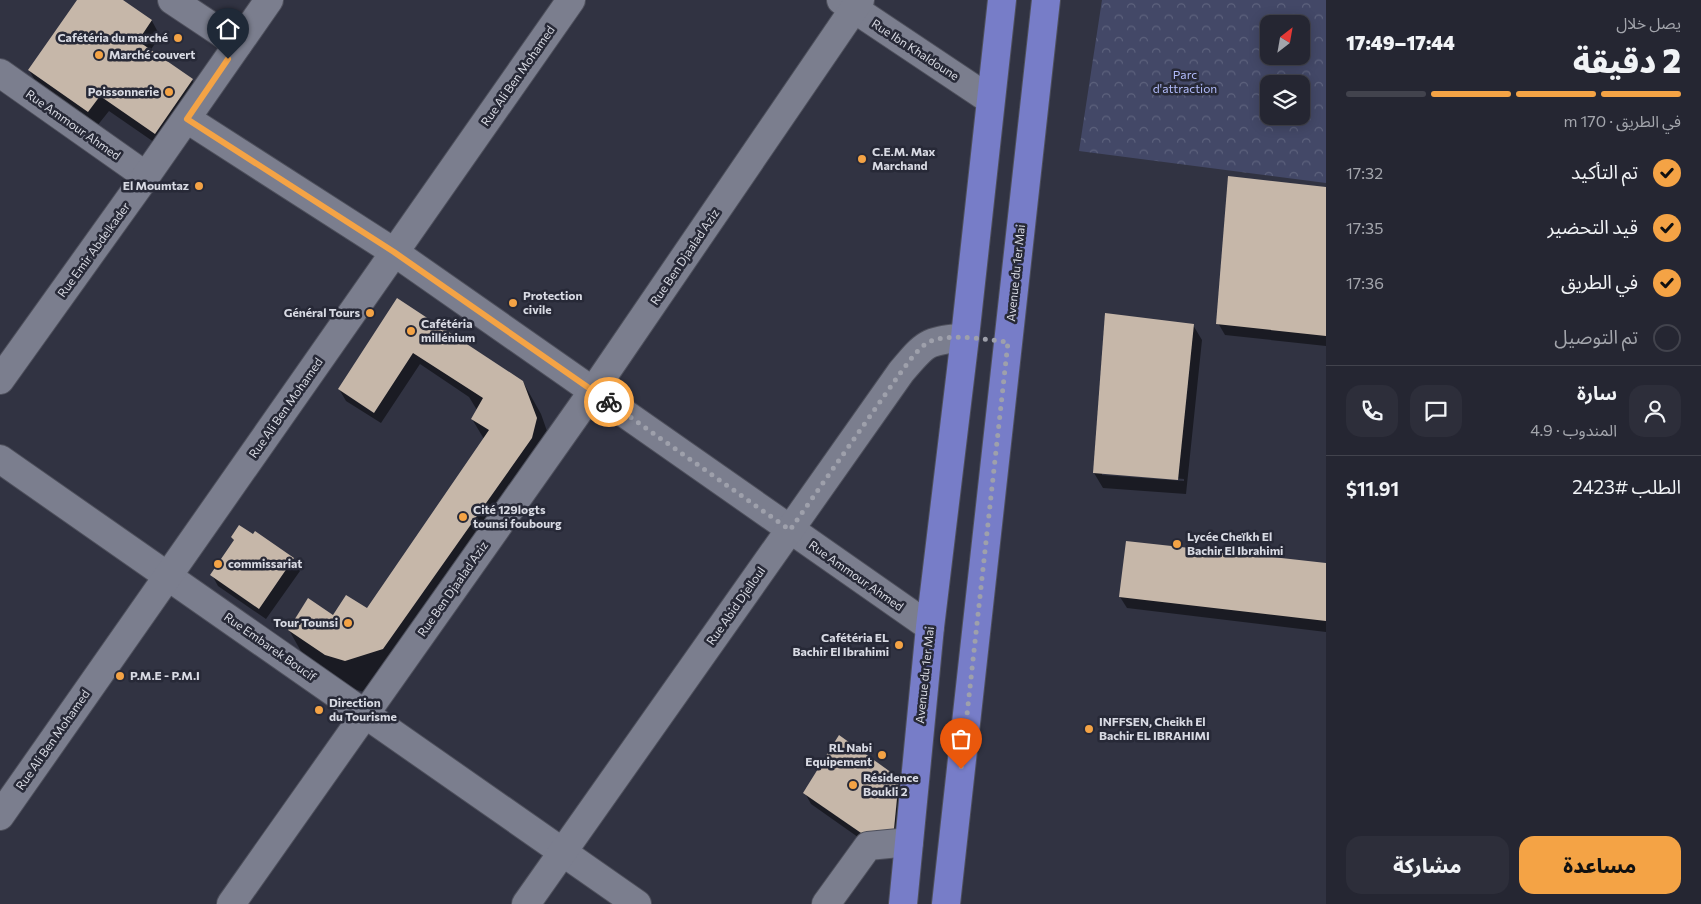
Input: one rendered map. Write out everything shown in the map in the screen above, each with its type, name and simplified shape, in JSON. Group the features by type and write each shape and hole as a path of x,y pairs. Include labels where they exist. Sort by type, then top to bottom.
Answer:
{"main road":[{"name":"Avenue du 1er Mai","path":"903,904 930,627 965,337 1002,0"},
{"name":"Avenue du 1er Mai","path":"946,904 1046,0"},
{"path":"965,337 1008,342"},
{"path":"910,842 953,847"}],"street":[{"path":"172,0 238,44"},
{"name":"Rue Emir Abdelkader","path":"0,380 187,119 269,0"},
{"name":"Rue Ali Ben Mohamed","path":"0,816 571,0"},
{"name":"Rue Ibn Khaldoune","path":"852,3 990,99"},
{"name":"Rue Ben Djaalad Aziz","path":"231,904 593,391 852,3"},
{"name":"Rue Ammour Ahmed","path":"0,73 146,176"},
{"name":"Rue Ammour Ahmed","path":"187,119 394,252 930,627"},
{"name":"Rue Abid Djelloul","path":"526,904 901,372 919,351 931,341 965,337"},
{"name":"Rue Embarek Boucif","path":"0,460 637,904"},
{"path":"826,904 868,846 910,842"}],"green space":[{"name":"Parc d'attraction","path":"1102,0 1326,0 1326,183 1079,151"}],"building":[{"name":"Marché couvert","path":"77,0 123,0 152,20 138,41 193,79 155,134 100,96 88,112 28,70"},
{"path":"1228,176 1326,187 1326,336 1216,324"},
{"path":"397,298 523,381 537,418 532,438 383,649 345,661 325,655 288,630 308,598 333,615 346,595 367,608 489,430 471,419 483,398 413,353 374,413 338,389"},
{"path":"1105,313 1194,324 1178,480 1093,473"},
{"path":"239,525 253,534 255,531 294,558 259,609 210,575 234,540 231,537"},
{"path":"1126,541 1326,563 1326,621 1119,597"},
{"name":"Résidence Boukli 2","path":"839,735 899,778 894,829 884,836 864,835 803,793"}],"way so far":[{"path":"609,402 790,530 901,372 919,351 931,341 965,337 1008,342 961,769"}],"place":[{"name":"Cafétéria du marché","path":"178,38"},
{"name":"Marché couvert","path":"99,55"},
{"name":"Poissonnerie","path":"169,92"},
{"name":"C.E.M. Max Marchand","path":"862,159"},
{"name":"El Moumtaz","path":"199,186"},
{"name":"Protection civile","path":"513,303"},
{"name":"Général Tours","path":"370,313"},
{"name":"Cafétéria millénium","path":"411,331"},
{"name":"Cité 129logts tounsi foubourg","path":"463,517"},
{"name":"Lycée Cheïkh El Bachir El Ibrahimi","path":"1177,544"},
{"name":"commissariat","path":"218,564"},
{"name":"Tour Tounsi","path":"348,623"},
{"name":"Cafétéria EL Bachir El Ibrahimi","path":"899,645"},
{"name":"P.M.E - P.M.I","path":"120,676"},
{"name":"Direction du Tourisme","path":"319,710"},
{"name":"INFFSEN, Cheikh El Bachir EL IBRAHIMI","path":"1089,729"},
{"name":"RL Nabi Equipement","path":"882,755"},
{"name":"Résidence Boukli 2","path":"853,785"}],"route":[{"path":"228,59 187,119 394,252 609,402"}]}
